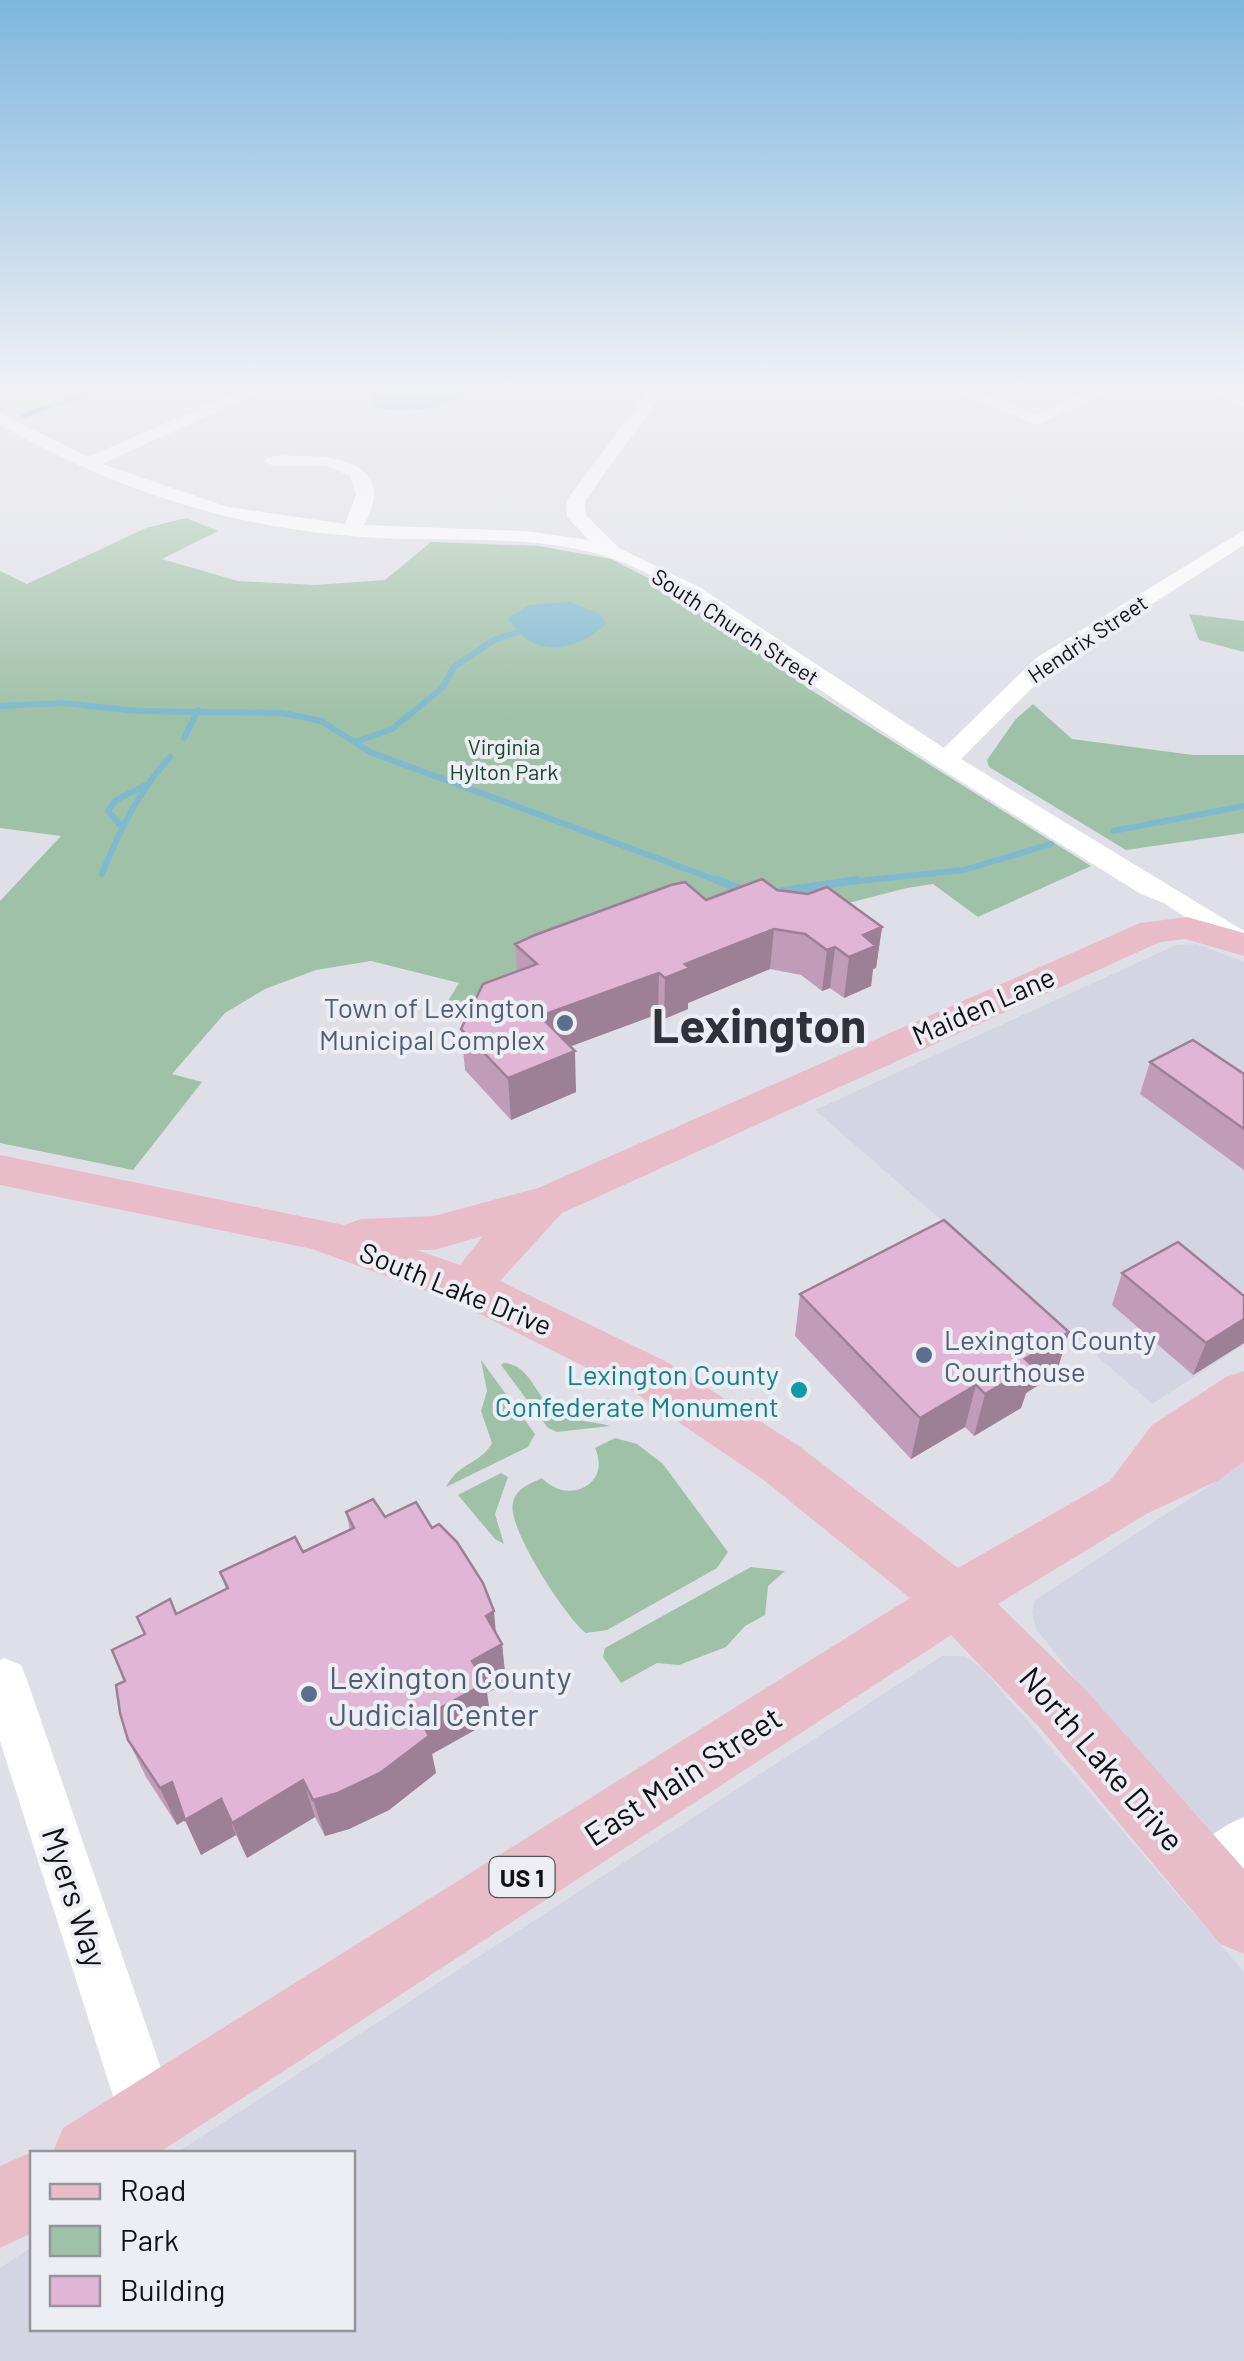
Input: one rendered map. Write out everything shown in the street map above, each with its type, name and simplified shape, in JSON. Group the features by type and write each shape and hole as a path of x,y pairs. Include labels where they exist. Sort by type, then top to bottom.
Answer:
{"main road":[{"path":"1153,931 1187,928 1244,945"},
{"name":"Maiden Lane","path":"320,1234 420,1235 552,1200 1153,931"},
{"name":"South Lake Drive","path":"0,1170 320,1234 472,1288 596,1348 698,1408 780,1462 956,1601"},
{"name":"Maiden Lane","path":"472,1288 483,1267 507,1238 552,1200"},
{"name":"East Main Street","path":"1126,1498 1171,1440 1244,1391"},
{"name":"East Main Street","path":"94,2151 956,1601 1126,1498 1200,1464 1244,1434"},
{"name":"North Lake Drive","path":"956,1601 1231,1879"},
{"path":"0,2210 30,2191"}],"street":[{"name":"South Church Street","path":"166,497 200,508 284,524 549,540 612,552 685,590 946,760 1151,888 1186,904 1244,945"},
{"path":"351,530 362,513 365,497"},
{"path":"578,497 577,517 612,552"},
{"name":"Hendrix Street","path":"946,760 1044,663 1244,536"},
{"path":"1151,888 1162,910 1153,931"},
{"name":"Myers Way","path":"4,1680 148,2115"}],"shaded area":[{"path":"1197,944 1244,962 1244,1345 1152,1404 815,1110 1176,945"},
{"path":"1244,1463 1244,1892 1036,1629 1032,1613 1035,1600"},
{"path":"942,1656 963,1656 981,1667 1244,1972 1244,2361 0,2361 0,2268 30,2248 30,2331 355,2331 355,2151 179,2151"}],"green space":[{"name":"Virginia Hylton Park","path":"186,518 218,531 162,559 238,581 315,585 385,580 431,542 539,546 611,559 658,583 814,692 1091,866 978,917 933,884 907,888 519,987 465,1009 448,1001 459,983 371,961 316,970 265,989 225,1013 172,1074 202,1082 133,1170 0,1143 0,901 61,836 0,828 0,571 27,584 146,528"},
{"path":"1189,614 1244,621 1244,652 1199,640"},
{"path":"1033,704 1072,739 1193,755 1244,755 1244,833 1126,850 989,767 987,760 1015,720"},
{"path":"481,1360 535,1434 528,1447 446,1487 492,1443 481,1411 487,1391"},
{"path":"501,1365 521,1369 555,1411 610,1426 557,1432 548,1428"},
{"path":"615,1438 637,1444 663,1464 728,1552 717,1568 607,1630 586,1633 539,1571 519,1531 513,1503 520,1490 542,1478 563,1490 584,1487 597,1473 595,1448"},
{"path":"501,1473 508,1477 495,1514 504,1544 495,1539 458,1495"},
{"path":"751,1567 785,1571 768,1586 765,1615 745,1626 726,1647 679,1665 657,1663 621,1683 603,1657 605,1648"}],"water":[{"path":"570,602 600,614 606,624 581,641 554,647 529,640 508,618 528,605"}],"building":[{"path":"762,879 777,890 808,894 827,887 882,927 863,935 876,946 849,957 835,947 827,950 805,934 774,929 685,964 690,968 665,978 659,973 540,1016 575,1051 508,1078 461,1029 483,984 537,964 515,944 671,885 685,882 706,900"},
{"path":"1193,1040 1244,1074 1244,1129 1150,1062"},
{"name":"Lexington County Courthouse","path":"944,1220 1069,1332 1025,1359 1033,1366 985,1394 976,1385 920,1418 800,1294"},
{"path":"1178,1242 1244,1296 1244,1319 1206,1343 1122,1273"},
{"name":"Lexington County Judicial Center","path":"373,1499 385,1517 416,1502 432,1528 439,1524 457,1542 483,1583 494,1611 486,1616 502,1644 472,1661 486,1683 420,1719 429,1736 380,1773 338,1793 313,1800 303,1780 232,1823 221,1799 185,1820 172,1782 160,1788 128,1740 116,1685 125,1681 112,1650 145,1634 137,1617 170,1599 176,1614 228,1588 220,1572 295,1537 303,1552 354,1528 346,1512"}],"waterway":[{"path":"355,742 392,729 442,688 454,667 494,640 518,632"},
{"path":"0,706 62,703 137,711 197,712"},
{"path":"184,738 197,712"},
{"path":"197,712 283,713 321,721 370,752 724,883"},
{"path":"102,874 131,812 170,757"},
{"path":"122,827 108,811 116,800 144,786"},
{"path":"1113,831 1244,806"},
{"path":"840,883 964,870 1051,844"},
{"path":"717,880 746,891"},
{"path":"771,893 856,880"}],"place":[{"name":"Town of Lexington Municipal Complex","path":"565,1023"},
{"name":"Lexington County Courthouse","path":"924,1355"},
{"name":"Lexington County Confederate Monument","path":"799,1390"},
{"name":"Lexington County Judicial Center","path":"309,1694"}],"district":[{"name":"Lexington","path":"759,1024"}]}
